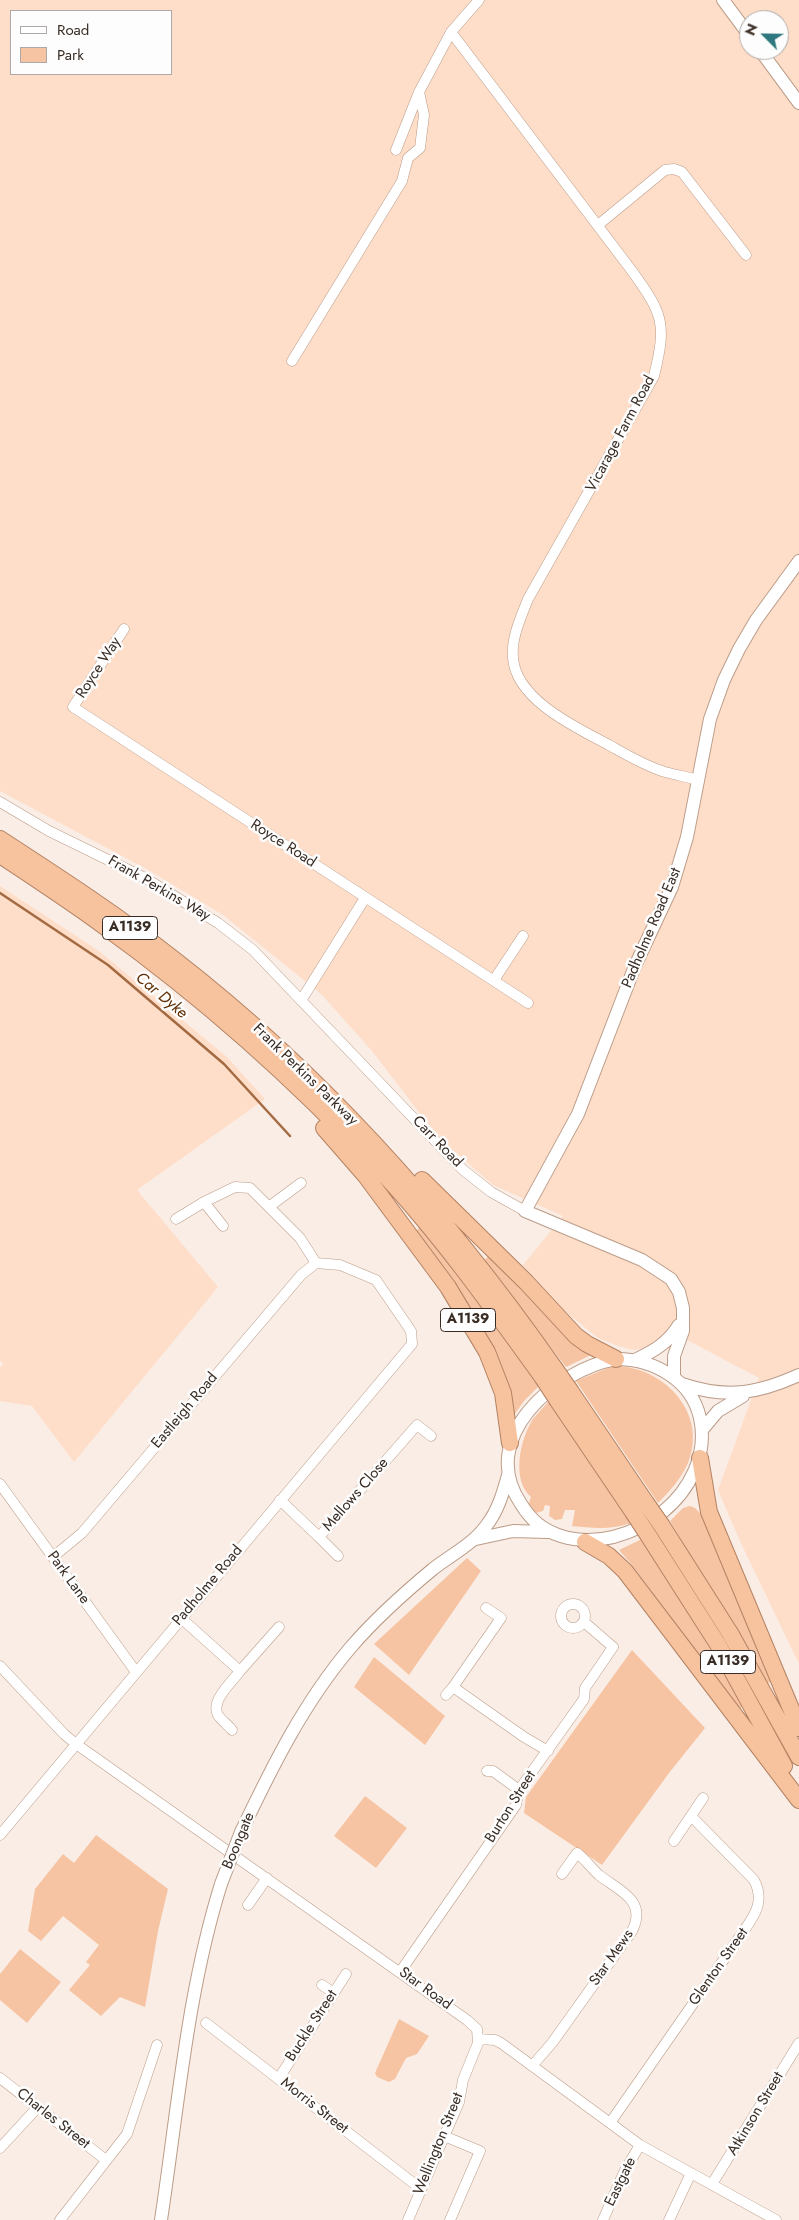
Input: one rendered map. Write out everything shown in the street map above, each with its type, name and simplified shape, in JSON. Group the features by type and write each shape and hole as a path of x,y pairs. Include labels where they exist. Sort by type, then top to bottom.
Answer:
{"highway":[{"name":"Frank Perkins Parkway","path":"0,839 71,885 176,960 253,1025 320,1087 372,1140 404,1162 421,1197"},
{"name":"Frank Perkins Parkway","path":"0,855 104,926 190,992 269,1060 381,1171 421,1197 434,1211 494,1310 549,1374 655,1530"},
{"name":"A1139","path":"190,992 219,1026 320,1123 365,1175 448,1287 487,1352 503,1393 510,1443"},
{"name":"A1139","path":"421,1197 434,1211 526,1282 576,1336 616,1359"},
{"name":"A1139","path":"700,1458 709,1512 799,1728"},
{"name":"A1139","path":"655,1530 730,1633 799,1757"},
{"name":"A1139","path":"655,1530 799,1795"},
{"name":"A1139","path":"584,1542 609,1556 625,1571 799,1800"}],"street":[{"path":"396,150 419,92 450,32 478,0"},
{"path":"723,0 739,22"},
{"name":"Vicarage Farm Road","path":"450,32 598,225 649,295 661,320 660,349 654,376 649,388 528,599 518,627 513,659 519,677 531,693 547,708 569,723 641,762 664,772 698,780"},
{"path":"767,60 799,103"},
{"path":"292,361 402,180 408,158 420,148 424,115 419,92"},
{"path":"598,225 665,170 674,170 682,172 746,255"},
{"name":"Padholme Road East","path":"525,1211 578,1114 635,966 672,887 687,837 710,719 724,680 738,649 756,620 799,561"},
{"name":"Royce Way","path":"73,707 124,629"},
{"name":"Royce Road","path":"73,707 528,1003"},
{"name":"Frank Perkins Way","path":"0,802 49,831 145,878 218,923 253,950 302,998"},
{"path":"302,998 365,898"},
{"path":"494,980 523,936"},
{"name":"Carr Road","path":"302,998 462,1169 491,1192 525,1211 634,1256 671,1279 679,1292 683,1308 682,1331 674,1356 678,1381"},
{"path":"270,1206 301,1183"},
{"path":"176,1220 204,1202 235,1187 250,1188 300,1238 316,1263"},
{"path":"204,1202 223,1226"},
{"name":"Padholme Road","path":"0,1835 280,1500 408,1351 413,1337 411,1331 376,1280 340,1265 316,1263"},
{"name":"Eastleigh Road","path":"53,1557 82,1533 301,1275 316,1263"},
{"path":"635,1360 660,1347 672,1337 682,1318"},
{"path":"678,1381 694,1401 699,1414 702,1430 700,1458 684,1489 664,1510 648,1522 619,1536 584,1542 548,1532 536,1524 517,1498 508,1475 507,1458 510,1443 522,1418 554,1387 589,1368 616,1359 635,1360 658,1368 678,1381 720,1394 752,1391"},
{"path":"702,1430 718,1411 731,1402 752,1391 799,1375"},
{"name":"Mellows Close","path":"280,1500 320,1537 417,1425 431,1436"},
{"name":"Boongate","path":"161,2220 197,1978 211,1916 241,1832 291,1734 336,1665 385,1610 450,1556 474,1540 495,1514 508,1475"},
{"name":"Park Lane","path":"0,1484 136,1672"},
{"name":"Boongate","path":"474,1540 513,1531 548,1532"},
{"path":"320,1537 338,1556"},
{"path":"486,1608 501,1618 449,1691 548,1751"},
{"path":"181,1618 240,1671"},
{"name":"Burton Street","path":"400,1972 516,1805 519,1790 584,1699 585,1688 613,1647 584,1622"},
{"path":"232,1730 218,1715 216,1706 218,1699 279,1627"},
{"name":"Star Road","path":"0,1666 64,1734 76,1744 473,2024 477,2029 478,2039"},
{"path":"487,1771 493,1771 519,1790"},
{"path":"674,1841 703,1798"},
{"name":"Glenton Street","path":"610,2123 743,1932 760,1903 758,1889 754,1880 691,1816"},
{"name":"Star Mews","path":"532,2066 552,2043 636,1924 637,1916 628,1895 610,1883 576,1853 562,1874"},
{"path":"248,1904 267,1878"},
{"path":"604,1892 610,1883"},
{"name":"Buckle Street","path":"279,2078 346,1974"},
{"path":"322,1985 334,1993"},
{"name":"Morris Street","path":"206,2023 421,2189"},
{"path":"478,2039 495,2040 501,2043 640,2145 776,2220"},
{"name":"Wellington Street","path":"408,2220 459,2102 463,2080 478,2039"},
{"name":"Atkinson Street","path":"712,2184 799,2043"},
{"path":"60,2220 127,2134 157,2045"},
{"name":"Charles Street","path":"0,2078 106,2160"},
{"path":"0,2148 37,2108"},
{"path":"444,2136 480,2151 450,2220"},
{"name":"Eastgate","path":"604,2220 625,2170 640,2145"},
{"path":"669,2220 691,2172"}],"shaded area":[{"path":"0,0 799,0 799,1664 739,1539 718,1490 759,1378 670,1331 657,1346 634,1350 598,1338 566,1312 523,1265 563,1216 493,1185 438,1137 372,1051 321,994 223,915 150,871 0,791"},
{"path":"0,886 99,951 227,1057 265,1099 137,1190 218,1287 74,1462 32,1406 0,1401 0,1367 3,1364 0,1360"}],"green space":[{"path":"420,1227 489,1314 539,1386 524,1401 514,1415 506,1378 492,1348 416,1231"},
{"path":"489,1256 571,1340 591,1355 566,1367 483,1261"},
{"path":"618,1366 636,1369 667,1385 678,1397 687,1412 692,1428 693,1445 688,1463 675,1484 658,1503 576,1381"},
{"path":"549,1401 631,1523 609,1528 572,1526 575,1510 565,1510 562,1519 555,1520 549,1516 550,1506 545,1505 543,1511 536,1513 528,1506 531,1497 525,1490 519,1470 521,1448 528,1427"},
{"path":"690,1506 701,1514 772,1681 766,1684 670,1521 683,1508"},
{"path":"642,1539 745,1705 739,1709 619,1550"},
{"path":"467,1558 481,1571 409,1675 374,1644"},
{"path":"632,1650 705,1728 669,1773 602,1865 524,1813 526,1797"},
{"path":"374,1657 445,1716 425,1745 354,1687"},
{"path":"365,1796 407,1828 376,1868 334,1836"},
{"path":"96,1835 168,1889 158,1931 145,2007 120,1997 101,2016 69,1990 90,1965 86,1962 99,1945 63,1916 41,1941 28,1931 35,1889 63,1854 74,1863"},
{"path":"20,1949 61,1982 27,2023 0,2000 0,1974"},
{"path":"399,2019 429,2036 417,2054 406,2058 395,2079 389,2082 377,2077 375,2073"}],"waterway":[{"name":"Car Dyke","path":"0,893 108,965 224,1064 290,1136"}]}
